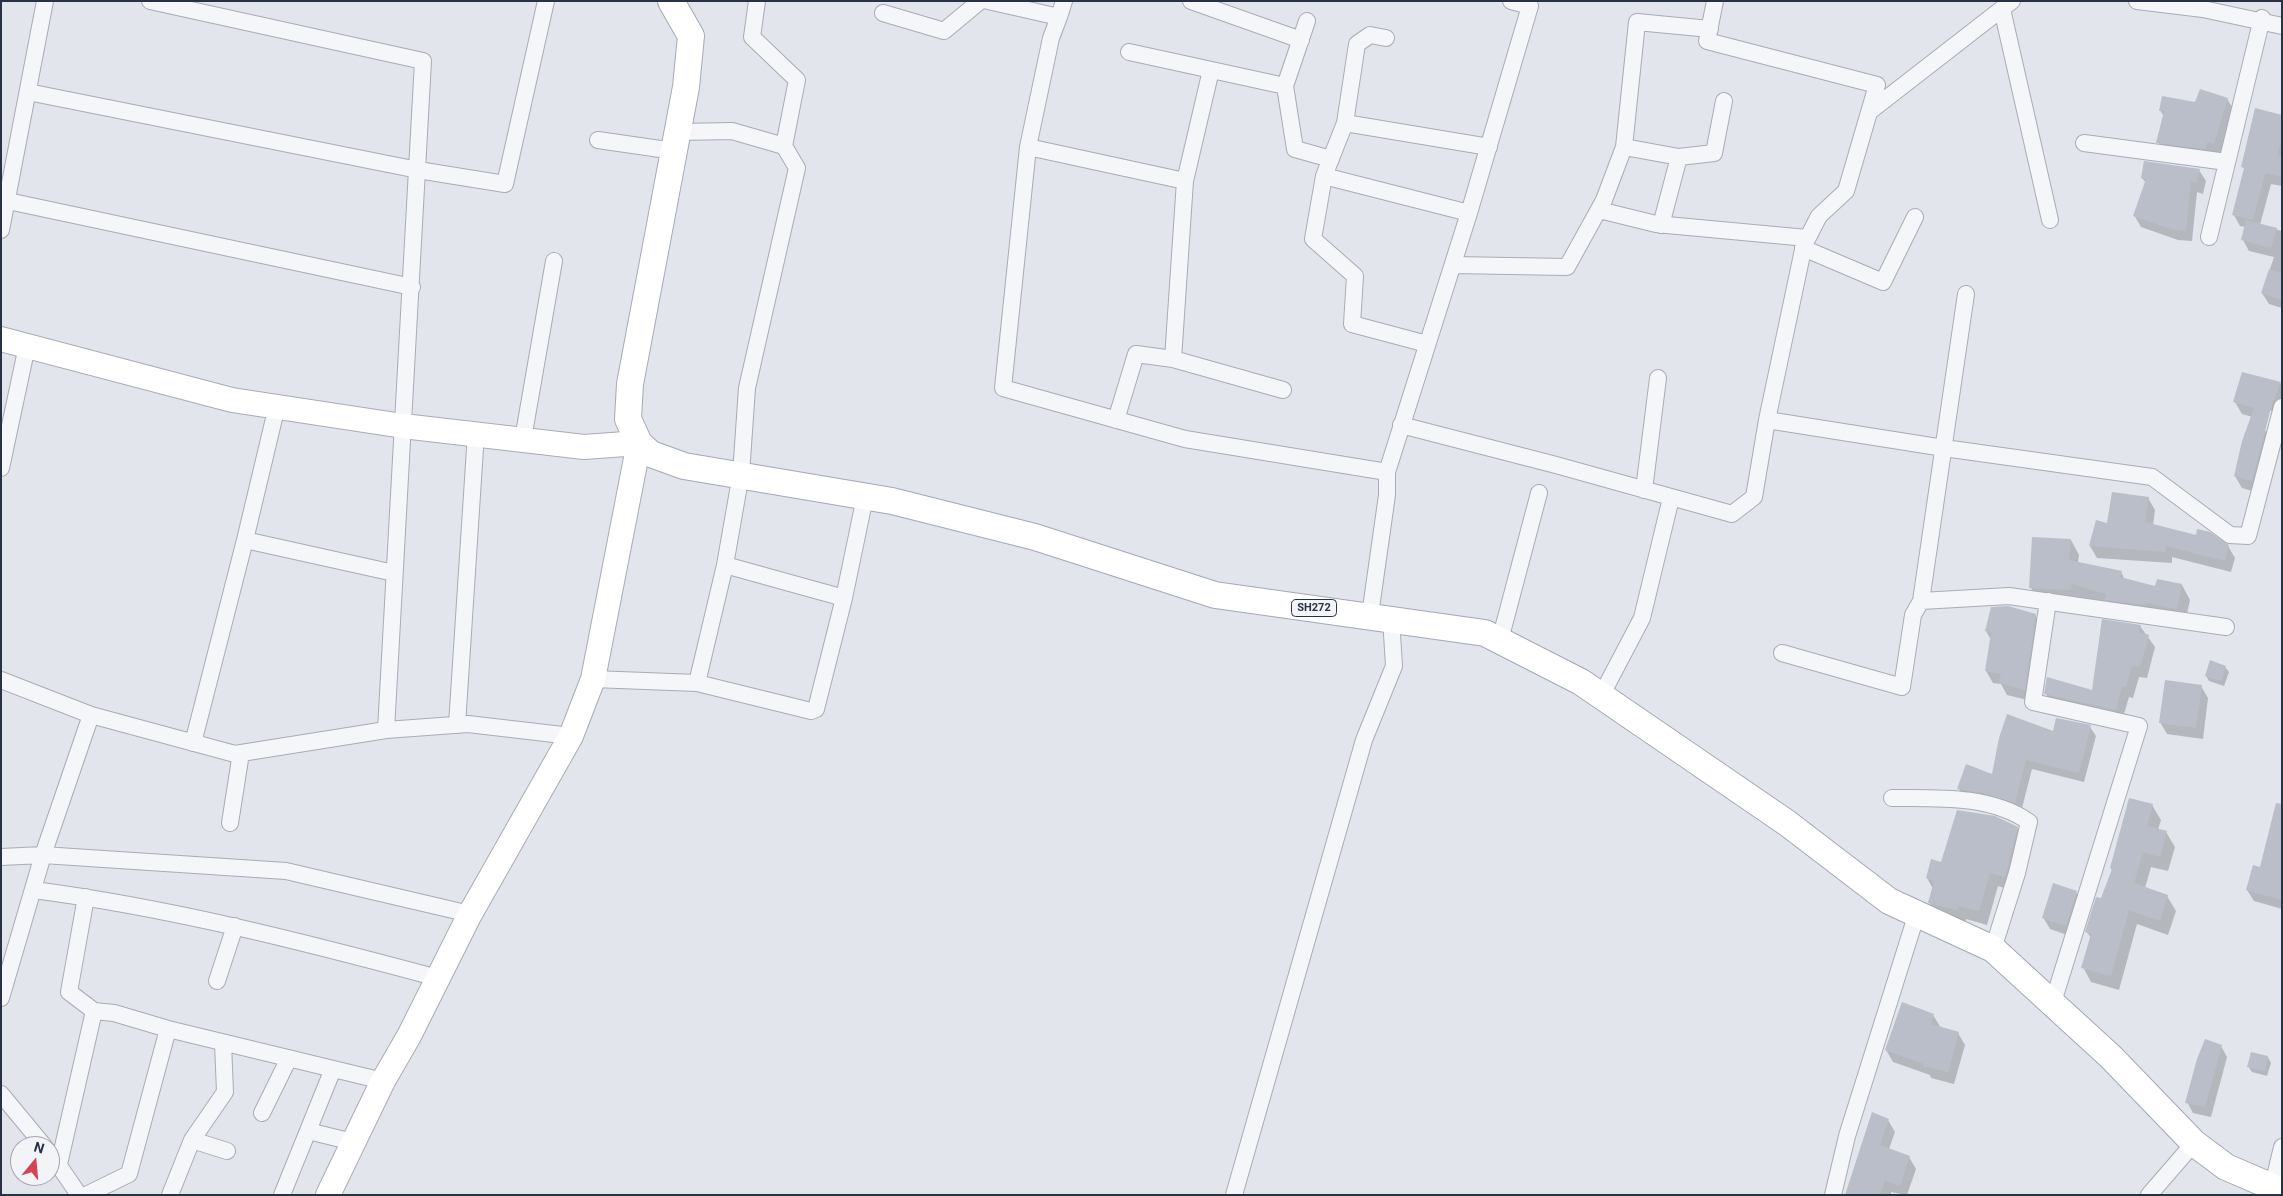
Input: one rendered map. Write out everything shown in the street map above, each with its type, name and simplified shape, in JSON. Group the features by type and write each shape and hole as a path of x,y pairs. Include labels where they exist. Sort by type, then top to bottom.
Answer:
{"main road":[{"name":"SH272","path":"671,1 692,36 676,142 649,272 630,384 628,419 639,443 650,454 684,466 741,474 892,501 1035,537 1215,595 1485,632 1581,682 1787,822 1889,901 1993,949 2111,1056 2194,1143 2226,1167 2277,1190"}],"street":[{"path":"1,230 45,1"},
{"path":"150,1 423,61 386,730"},
{"path":"28,92 418,170 505,184 546,1"},
{"path":"697,683 726,565 741,474 747,388 797,168 784,146 797,80 752,37 757,1"},
{"path":"883,13 944,31 980,1"},
{"path":"988,1 1059,17"},
{"path":"1064,1 1051,38 1028,147 1003,388 1185,439 1387,472"},
{"path":"1191,1 1301,40"},
{"path":"1234,1195 1364,740 1394,666 1380,617 1387,472 1470,213 1531,3 1511,1"},
{"path":"1401,425 1556,465 1732,514 1754,497 1767,420 1805,243 1819,216 1846,191 1877,85 1707,41 1715,1"},
{"path":"2137,1 2204,5 2282,26"},
{"path":"1870,112 2007,5 2050,220"},
{"path":"2208,236 2262,20"},
{"path":"1307,21 1285,86 1295,149 1331,159"},
{"path":"1453,264 1568,267 1599,210 1624,147 1637,22 1710,29"},
{"path":"1386,38 1370,35 1357,44 1345,123 1324,176 1313,239 1355,276 1352,324 1427,344"},
{"path":"1129,52 1285,86"},
{"path":"1173,360 1185,181 1211,70"},
{"path":"1624,147 1679,157 1714,153 1724,101"},
{"path":"1345,123 1489,147"},
{"path":"598,140 676,142 732,130 784,146"},
{"path":"2084,143 2227,162"},
{"path":"1028,147 1185,181"},
{"path":"1661,225 1679,157"},
{"path":"1324,176 1470,213"},
{"path":"8,201 412,287"},
{"path":"1599,210 1661,225 1805,243 1883,282 1915,217"},
{"path":"523,439 554,261"},
{"path":"1782,653 1902,687 1914,615 1922,601 1966,294"},
{"path":"1,339 232,400 402,426 476,433 584,447 639,443 593,679 571,736 470,914 409,1036 383,1081 328,1195"},
{"path":"1,468 27,346"},
{"path":"1116,420 1136,354 1173,360 1283,390"},
{"path":"1644,490 1658,378"},
{"path":"193,743 277,406"},
{"path":"1767,420 1944,448 2152,476 2230,535 2248,536 2282,407"},
{"path":"457,725 476,433"},
{"path":"1500,640 1539,493"},
{"path":"593,679 697,683 811,711 816,709 844,598 865,497"},
{"path":"1602,696 1642,618 1670,498"},
{"path":"245,540 394,573"},
{"path":"726,565 844,598"},
{"path":"1922,601 2009,596 2226,627"},
{"path":"2048,601 2033,702 2140,726 2053,1002"},
{"path":"1,680 91,715 235,754 386,730 457,725 571,736"},
{"path":"1,998 8,954 34,890 91,715"},
{"path":"230,823 241,753"},
{"path":"1892,798 1947,798 1990,806 2020,815 2029,822 2017,873 1993,949"},
{"path":"1,857 44,855 286,871 470,914"},
{"path":"34,890 86,896 282,936 438,978"},
{"path":"86,896 69,992 94,1011 114,1013 168,1030 383,1081"},
{"path":"1833,1195 1847,1136 1917,913"},
{"path":"217,981 235,926"},
{"path":"60,1137 94,1011"},
{"path":"86,1195 129,1174 168,1030"},
{"path":"170,1195 192,1140 225,1092 223,1043"},
{"path":"262,1113 289,1058"},
{"path":"282,1195 333,1069"},
{"path":"1,1094 36,1136"},
{"path":"308,1131 353,1142"},
{"path":"192,1140 227,1151"},
{"path":"2148,1195 2194,1143"},
{"path":"2277,1190 2282,1147"},
{"path":"60,1168 79,1195"}],"building":[{"path":"2200,89 2228,98 2214,144 2207,142 2205,149 2156,143 2164,111 2159,111 2162,96 2195,102"},
{"path":"2255,108 2282,115 2282,138 2277,155 2282,156 2282,177 2265,173 2253,220 2232,215 2244,168 2241,167"},
{"path":"2144,161 2200,169 2197,183 2191,181 2186,231 2171,229 2133,216 2146,179 2141,178"},
{"path":"2246,220 2277,228 2271,248 2241,240"},
{"path":"2269,269 2282,273 2282,300 2261,293"},
{"path":"2242,372 2281,382 2272,404 2252,481 2234,476 2242,441 2254,408 2233,402"},
{"path":"2112,492 2149,497 2145,522 2196,535 2197,529 2210,532 2229,545 2225,561 2166,546 2165,552 2089,546 2096,520 2107,523"},
{"path":"2032,537 2071,539 2069,560 2122,571 2120,577 2155,586 2157,579 2182,584 2177,609 2146,603 2146,605 2105,600 2106,594 2072,584 2071,590 2029,588"},
{"path":"2008,606 2036,614 2025,690 1999,683 2001,674 1985,671 1991,633 1985,631 1991,607"},
{"path":"2102,619 2141,625 2139,632 2149,635 2140,667 2132,666 2126,687 2122,686 2116,710 2044,694 2047,677 2092,690"},
{"path":"2210,660 2226,666 2221,681 2205,676"},
{"path":"2165,680 2202,685 2196,728 2159,723"},
{"path":"2007,714 2053,731 2056,718 2091,725 2079,773 2026,760 2015,803 1983,793 1957,789 1966,764 1992,774 1999,738"},
{"path":"2129,798 2153,804 2147,826 2167,831 2160,857 2143,852 2134,883 2168,895 2160,921 2129,910 2111,976 2081,968 2091,934 2085,932 2096,897 2101,898 2112,869 2110,868"},
{"path":"2276,803 2282,804 2282,900 2246,890 2253,865 2260,867"},
{"path":"1957,810 1995,816 2018,827 2005,877 1990,873 1979,911 1958,906 1957,910 1928,903 1934,881 1926,878 1931,859 1941,862"},
{"path":"2053,883 2077,891 2066,926 2042,918"},
{"path":"1902,1002 1934,1014 1931,1024 1959,1032 1948,1072 1923,1066 1924,1064 1885,1050"},
{"path":"2205,1039 2222,1045 2205,1107 2185,1103 2197,1059"},
{"path":"2251,1052 2268,1056 2265,1071 2247,1067"},
{"path":"1872,1112 1889,1119 1880,1145 1910,1156 1900,1186 1885,1180 1880,1195 1845,1195"}]}
